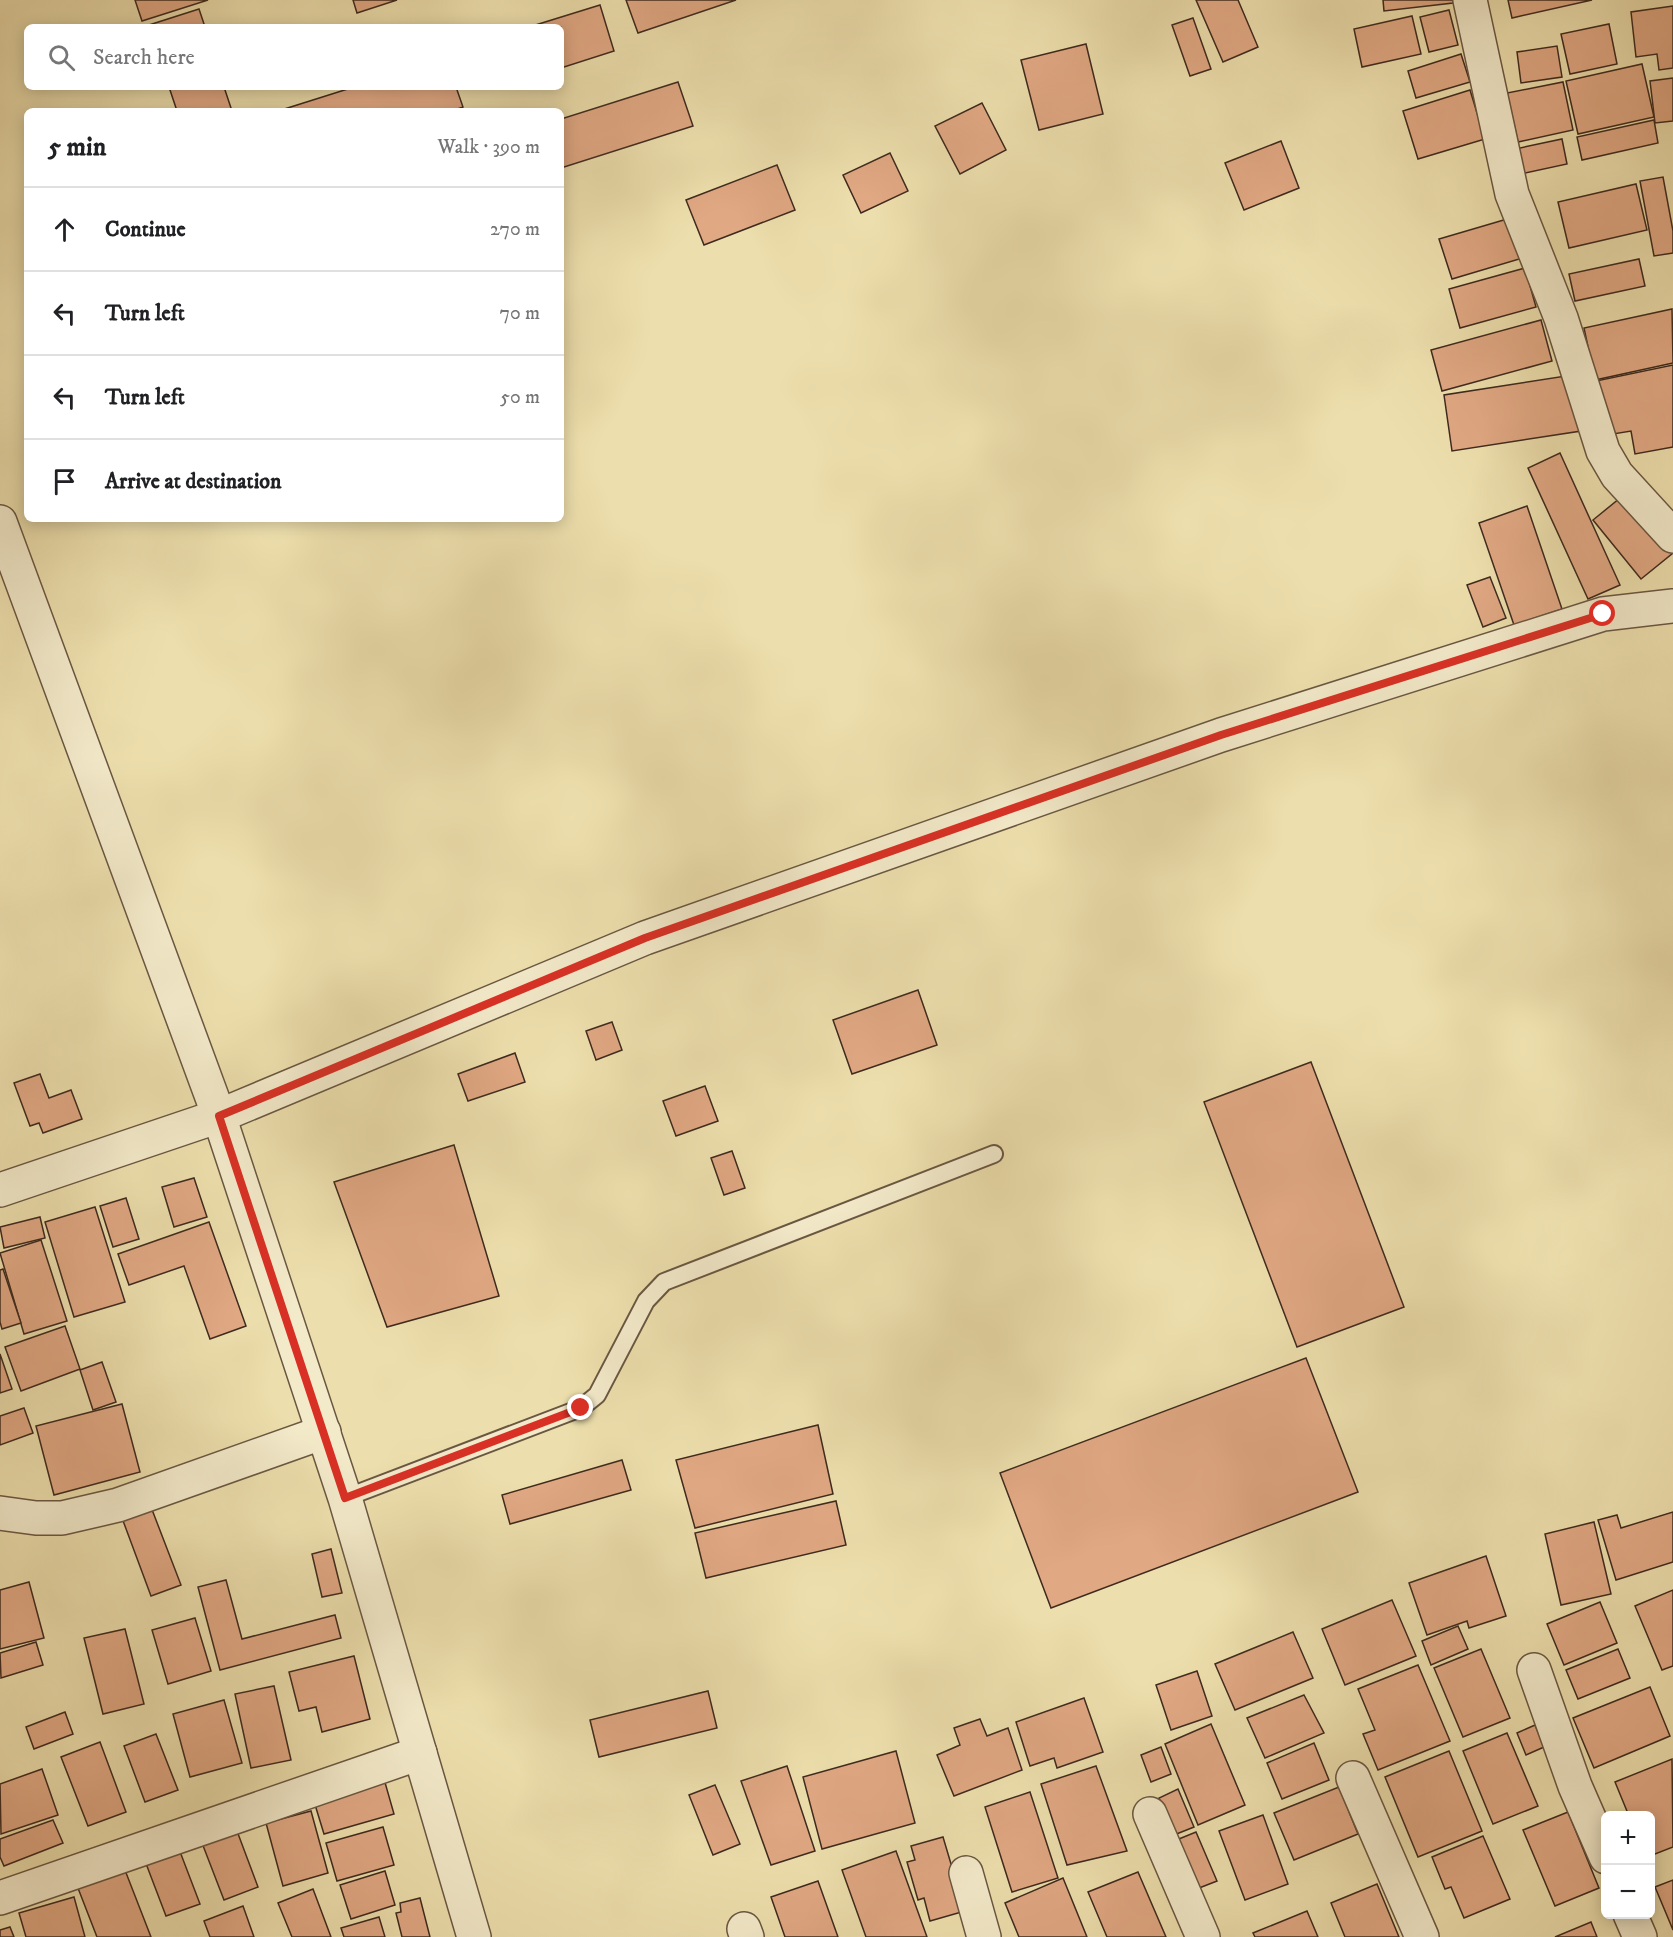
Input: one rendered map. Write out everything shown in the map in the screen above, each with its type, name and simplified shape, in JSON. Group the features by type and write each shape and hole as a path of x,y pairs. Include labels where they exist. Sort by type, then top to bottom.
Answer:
{"street":[{"path":"1470,0 1512,194 1561,318 1603,451 1617,475 1673,536"},
{"path":"0,522 8,572 219,1116 345,1498 474,1937"},
{"path":"0,1190 219,1116 645,938 1210,739 1603,614 1673,606"},
{"path":"0,1513 36,1518 62,1518 118,1505 324,1432"},
{"path":"1534,1670 1575,1786 1601,1848"},
{"path":"0,1898 420,1754"},
{"path":"1353,1778 1422,1937"},
{"path":"1150,1814 1203,1937"},
{"path":"966,1873 984,1937"},
{"path":"1632,1919 1640,1937"}],"lane":[{"path":"345,1498 581,1408 597,1395 646,1301 664,1282 994,1154"}],"building":[{"path":"135,0 208,0 142,21"},
{"path":"353,0 397,0 357,13"},
{"path":"626,0 736,0 638,33"},
{"path":"1196,0 1238,0 1258,47 1223,62"},
{"path":"1383,0 1453,0 1453,3 1384,11"},
{"path":"1508,0 1592,0 1512,18"},
{"path":"600,5 614,51 564,67 564,24 539,24"},
{"path":"1673,6 1673,68 1659,70 1657,54 1636,57 1631,12"},
{"path":"199,9 204,24 152,24"},
{"path":"1449,10 1458,45 1429,52 1420,17"},
{"path":"1412,16 1421,54 1362,67 1354,29"},
{"path":"1193,18 1211,69 1190,76 1172,25"},
{"path":"1609,24 1617,64 1570,74 1561,34"},
{"path":"1086,44 1103,114 1039,130 1021,60"},
{"path":"1557,46 1562,77 1521,83 1517,52"},
{"path":"1461,54 1470,82 1416,98 1408,71"},
{"path":"1642,64 1654,117 1578,134 1566,81"},
{"path":"1673,78 1673,121 1655,123 1650,81"},
{"path":"678,82 693,126 564,167 564,118"},
{"path":"1563,82 1573,130 1518,142 1507,93"},
{"path":"170,90 225,90 231,108 176,108"},
{"path":"344,90 457,90 463,107 460,108 288,108"},
{"path":"1470,90 1485,139 1418,159 1403,111"},
{"path":"982,103 1006,150 960,174 935,126"},
{"path":"1654,120 1658,143 1582,160 1577,137"},
{"path":"1562,139 1567,164 1520,174 1515,149"},
{"path":"1281,141 1299,188 1244,210 1225,163"},
{"path":"890,153 908,191 861,213 843,175"},
{"path":"777,165 795,210 704,245 686,200"},
{"path":"1663,177 1673,231 1673,253 1654,256 1640,181"},
{"path":"1636,184 1647,230 1569,248 1558,202"},
{"path":"1514,217 1526,257 1452,279 1439,239"},
{"path":"1639,259 1645,286 1575,301 1569,274"},
{"path":"1525,268 1536,307 1460,328 1449,289"},
{"path":"1672,309 1673,363 1595,380 1584,328"},
{"path":"1541,320 1552,361 1442,391 1431,350"},
{"path":"1673,365 1673,447 1635,454 1631,431 1607,435 1596,381"},
{"path":"1572,375 1581,431 1452,451 1444,395"},
{"path":"1560,453 1620,585 1588,599 1528,468"},
{"path":"1625,494 1673,553 1641,579 1593,520"},
{"path":"1527,506 1562,609 1514,625 1479,523"},
{"path":"1490,577 1506,618 1483,627 1467,585"},
{"path":"918,990 937,1045 852,1074 833,1020"},
{"path":"612,1022 622,1050 596,1060 586,1031"},
{"path":"515,1053 525,1082 468,1101 458,1074"},
{"path":"1311,1062 1404,1307 1297,1347 1204,1102"},
{"path":"40,1074 49,1098 71,1090 82,1119 43,1133 39,1123 30,1126 14,1083"},
{"path":"705,1086 718,1121 676,1136 663,1101"},
{"path":"454,1145 499,1296 387,1327 334,1182"},
{"path":"732,1151 745,1188 724,1195 711,1158"},
{"path":"194,1178 207,1217 174,1227 162,1187"},
{"path":"126,1198 139,1239 113,1247 100,1206"},
{"path":"95,1207 125,1302 74,1317 45,1222"},
{"path":"40,1217 45,1238 4,1248 0,1227"},
{"path":"209,1222 246,1326 210,1339 184,1266 129,1285 118,1254"},
{"path":"41,1240 67,1321 24,1334 0,1253"},
{"path":"3,1269 21,1323 2,1329 0,1270"},
{"path":"65,1326 80,1369 21,1391 5,1347"},
{"path":"0,1354 12,1389 0,1393"},
{"path":"1306,1358 1358,1492 1051,1608 1000,1473"},
{"path":"102,1362 116,1402 93,1410 80,1370"},
{"path":"122,1404 140,1472 54,1495 36,1426"},
{"path":"24,1408 33,1433 0,1445 0,1416"},
{"path":"818,1425 833,1494 695,1528 676,1460"},
{"path":"622,1460 631,1490 510,1524 502,1495"},
{"path":"836,1501 846,1545 706,1578 695,1533"},
{"path":"151,1507 181,1585 151,1596 122,1518"},
{"path":"1673,1512 1673,1562 1616,1580 1598,1520 1617,1515 1621,1528"},
{"path":"1594,1522 1611,1594 1561,1605 1545,1534"},
{"path":"331,1549 342,1593 322,1597 312,1554"},
{"path":"1486,1556 1506,1616 1469,1628 1467,1621 1427,1635 1409,1583"},
{"path":"226,1580 242,1639 335,1615 341,1638 220,1670 198,1587"},
{"path":"29,1582 44,1638 0,1649 0,1590"},
{"path":"1673,1590 1673,1666 1662,1670 1635,1606"},
{"path":"1392,1600 1416,1656 1345,1685 1322,1629"},
{"path":"1600,1602 1617,1643 1564,1665 1547,1624"},
{"path":"195,1618 211,1671 168,1684 152,1630"},
{"path":"1458,1626 1468,1649 1431,1665 1422,1641"},
{"path":"125,1629 144,1704 103,1714 84,1638"},
{"path":"1293,1632 1313,1678 1235,1710 1215,1664"},
{"path":"36,1642 43,1665 1,1678 0,1653"},
{"path":"1481,1649 1510,1718 1463,1737 1434,1668"},
{"path":"1618,1649 1630,1678 1578,1699 1566,1670"},
{"path":"354,1656 370,1719 322,1732 316,1707 299,1711 289,1672"},
{"path":"1418,1665 1450,1741 1378,1770 1363,1734 1375,1730 1358,1689"},
{"path":"1197,1671 1212,1716 1171,1730 1156,1685"},
{"path":"274,1686 291,1760 251,1768 235,1694"},
{"path":"1650,1687 1670,1736 1594,1768 1573,1718"},
{"path":"708,1691 717,1728 599,1757 590,1720"},
{"path":"1304,1695 1324,1733 1265,1758 1247,1718"},
{"path":"1084,1698 1103,1752 1057,1768 1054,1758 1030,1766 1016,1722"},
{"path":"224,1700 242,1763 190,1777 173,1714"},
{"path":"65,1712 73,1734 34,1749 26,1727"},
{"path":"980,1719 987,1736 1008,1728 1022,1770 954,1796 937,1755 960,1745 954,1728"},
{"path":"1211,1724 1245,1805 1198,1825 1165,1744"},
{"path":"1535,1725 1544,1747 1526,1755 1517,1733"},
{"path":"1507,1733 1538,1806 1493,1824 1463,1751"},
{"path":"156,1734 178,1790 145,1802 124,1746"},
{"path":"100,1742 126,1812 88,1826 61,1757"},
{"path":"1314,1743 1329,1780 1282,1799 1267,1763"},
{"path":"1161,1747 1171,1774 1151,1782 1141,1755"},
{"path":"896,1751 915,1823 822,1849 803,1777"},
{"path":"1449,1751 1482,1831 1418,1857 1385,1777"},
{"path":"1672,1759 1673,1847 1655,1854 1655,1811 1627,1811 1615,1782"},
{"path":"380,1765 394,1814 324,1834 309,1785"},
{"path":"787,1766 815,1851 771,1865 741,1781"},
{"path":"1096,1766 1127,1851 1067,1865 1041,1784"},
{"path":"42,1769 58,1815 1,1834 0,1784"},
{"path":"715,1785 740,1844 713,1855 689,1795"},
{"path":"1339,1787 1358,1834 1294,1860 1274,1813"},
{"path":"1178,1789 1194,1827 1174,1835 1159,1798"},
{"path":"1030,1792 1058,1878 1012,1892 985,1807"},
{"path":"311,1811 328,1873 283,1886 266,1823"},
{"path":"1568,1812 1599,1888 1555,1906 1523,1830"},
{"path":"1263,1815 1288,1884 1245,1900 1219,1831"},
{"path":"53,1820 63,1843 4,1866 0,1857 0,1839"},
{"path":"383,1827 394,1865 337,1881 326,1843"},
{"path":"237,1831 258,1887 224,1900 202,1843"},
{"path":"1196,1832 1217,1881 1194,1890 1174,1841"},
{"path":"1483,1836 1510,1899 1464,1918 1451,1887 1445,1889 1432,1857"},
{"path":"943,1837 965,1911 930,1921 924,1898 918,1900 907,1862 915,1860 911,1846"},
{"path":"179,1849 200,1904 166,1916 145,1861"},
{"path":"896,1851 927,1937 866,1937 842,1870"},
{"path":"123,1865 151,1937 97,1937 76,1883"},
{"path":"385,1871 395,1905 351,1919 340,1885"},
{"path":"1138,1872 1166,1937 1107,1937 1088,1892"},
{"path":"1063,1878 1087,1937 1019,1937 1005,1903"},
{"path":"1673,1880 1673,1930 1655,1887"},
{"path":"818,1881 838,1937 785,1937 771,1897"},
{"path":"1377,1884 1399,1937 1345,1937 1331,1903"},
{"path":"313,1889 331,1937 292,1937 278,1903"},
{"path":"74,1897 85,1937 26,1937 19,1913"},
{"path":"420,1898 430,1937 402,1937 396,1913 401,1912 400,1903"},
{"path":"243,1906 254,1937 210,1937 204,1921"},
{"path":"1307,1911 1318,1937 1255,1937 1253,1933"},
{"path":"379,1917 385,1937 344,1937 341,1928"},
{"path":"1591,1922 1597,1937 1555,1937"},
{"path":"10,1927 14,1937 0,1937 0,1930"}],"route":[{"path":"581,1408 345,1498 219,1116 645,938 1221,735 1603,614"}]}
